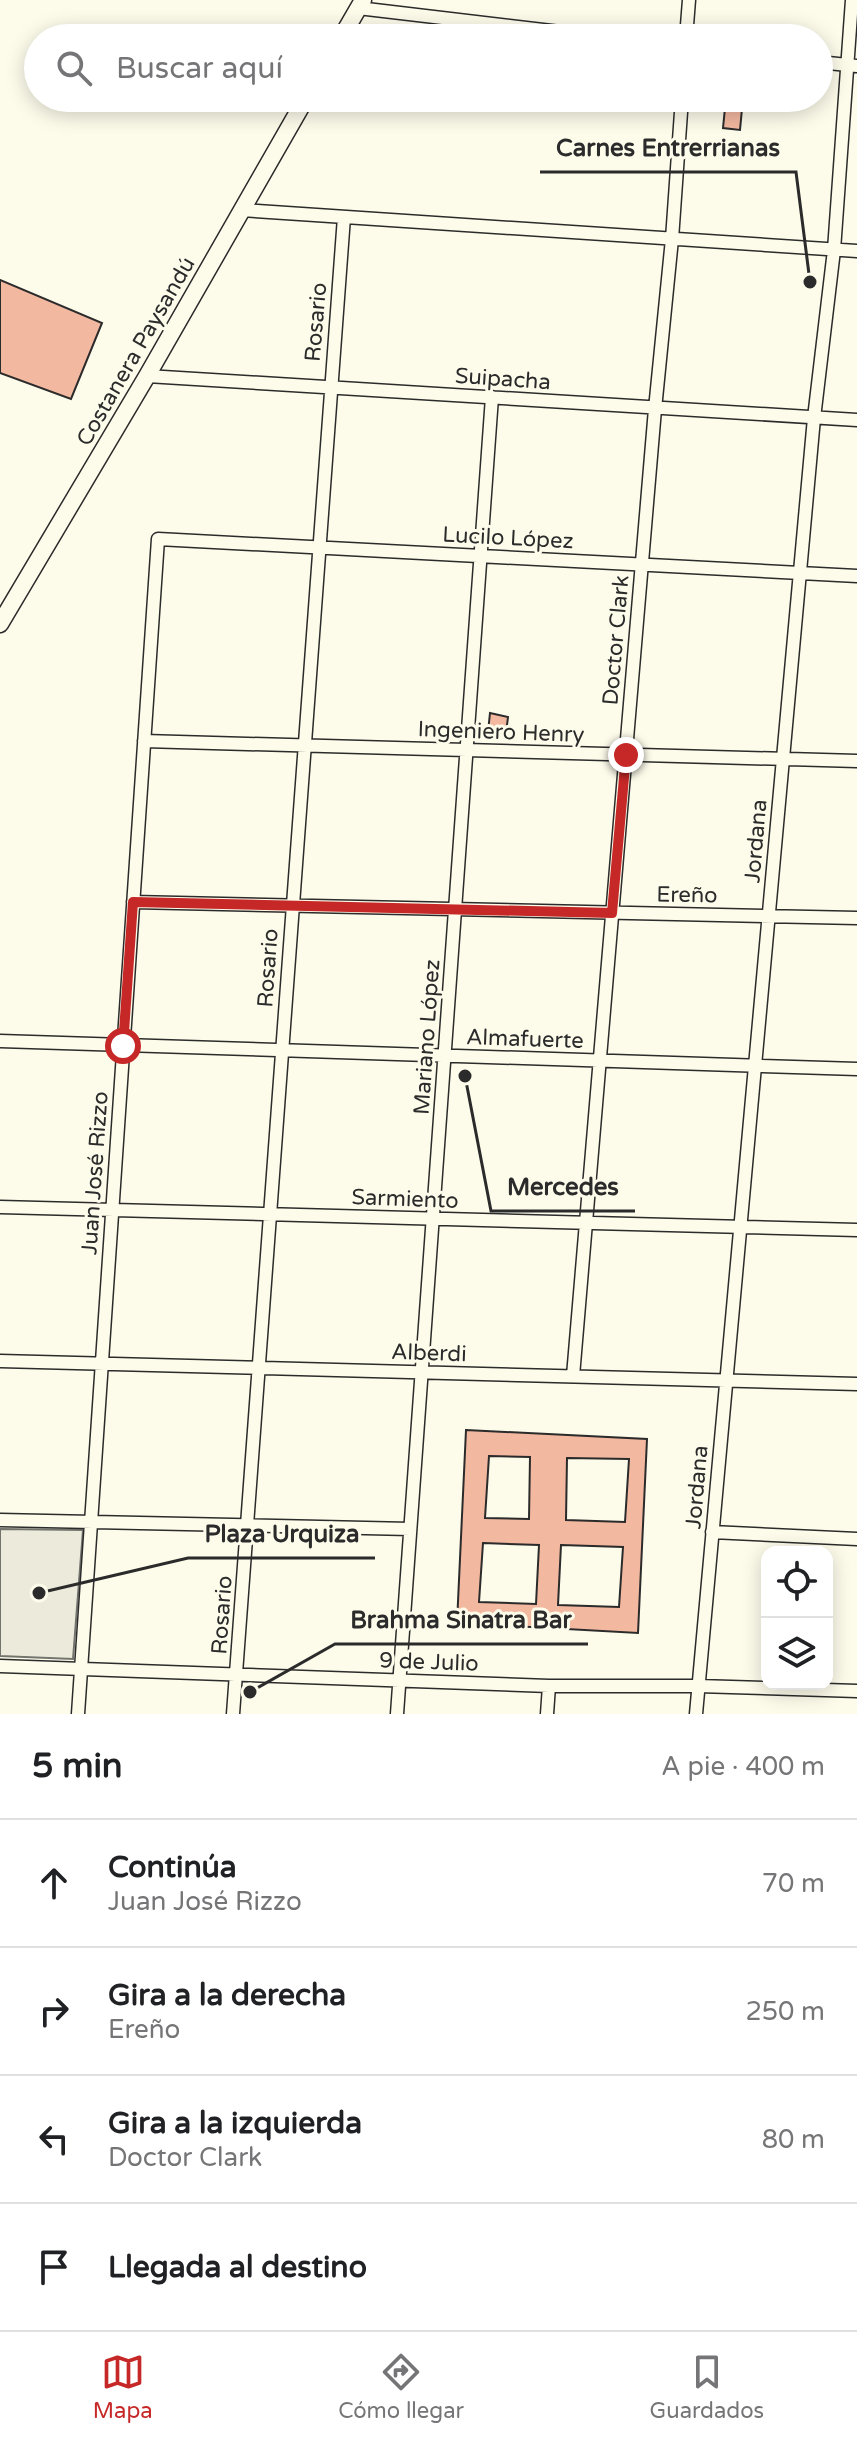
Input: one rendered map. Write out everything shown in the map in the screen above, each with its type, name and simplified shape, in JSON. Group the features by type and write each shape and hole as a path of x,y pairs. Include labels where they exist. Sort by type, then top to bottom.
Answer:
{"main road":[{"path":"349,24 361,4"},
{"name":"Costanera Paysandú","path":"0,624 298,112"}],"street":[{"path":"687,24 689,0"},
{"name":"Jordana","path":"696,1714 799,573 852,66 852,0"},
{"path":"361,4 508,24"},
{"name":"Doctor Clark","path":"573,1376 681,112"},
{"path":"241,210 857,251"},
{"name":"Rosario","path":"233,1714 344,217"},
{"name":"Suipacha","path":"147,376 857,420"},
{"name":"Mariano López","path":"397,1714 492,397"},
{"name":"Lucilo López","path":"158,539 857,576"},
{"name":"Juan José Rizzo","path":"78,1714 158,539"},
{"name":"Ingeniero Henry","path":"144,741 857,761"},
{"name":"Ereño","path":"133,902 857,918"},
{"name":"Almafuerte","path":"0,1041 857,1069"},
{"name":"Sarmiento","path":"0,1207 857,1230"},
{"name":"Alberdi","path":"0,1361 857,1384"},
{"path":"0,1520 410,1529"},
{"path":"712,1532 857,1539"},
{"name":"9 de Julio","path":"0,1666 549,1686 698,1686 857,1691"},
{"path":"547,1714 549,1686"}],"shaded area":[{"path":"0,1529 83,1530 73,1659 0,1656"}],"building":[{"path":"725,112 742,112 740,130 723,128"},
{"path":"0,280 102,323 71,399 0,373"},
{"path":"490,713 508,717 506,733 488,732"},
{"path":"466,1430 647,1439 638,1633 457,1623","holes":["489,1456 530,1457 529,1519 485,1518","567,1458 629,1459 625,1522 566,1520","483,1543 539,1545 536,1604 479,1602","561,1545 623,1547 619,1607 558,1605"]}],"place":[{"name":"Carnes Entrerrianas","path":"810,282"},
{"name":"Mercedes","path":"465,1076"},
{"name":"Plaza Urquiza","path":"39,1593"},
{"name":"Brahma Sinatra Bar","path":"250,1692"}],"route":[{"path":"123,1046 133,902 612,913 626,755"}]}
